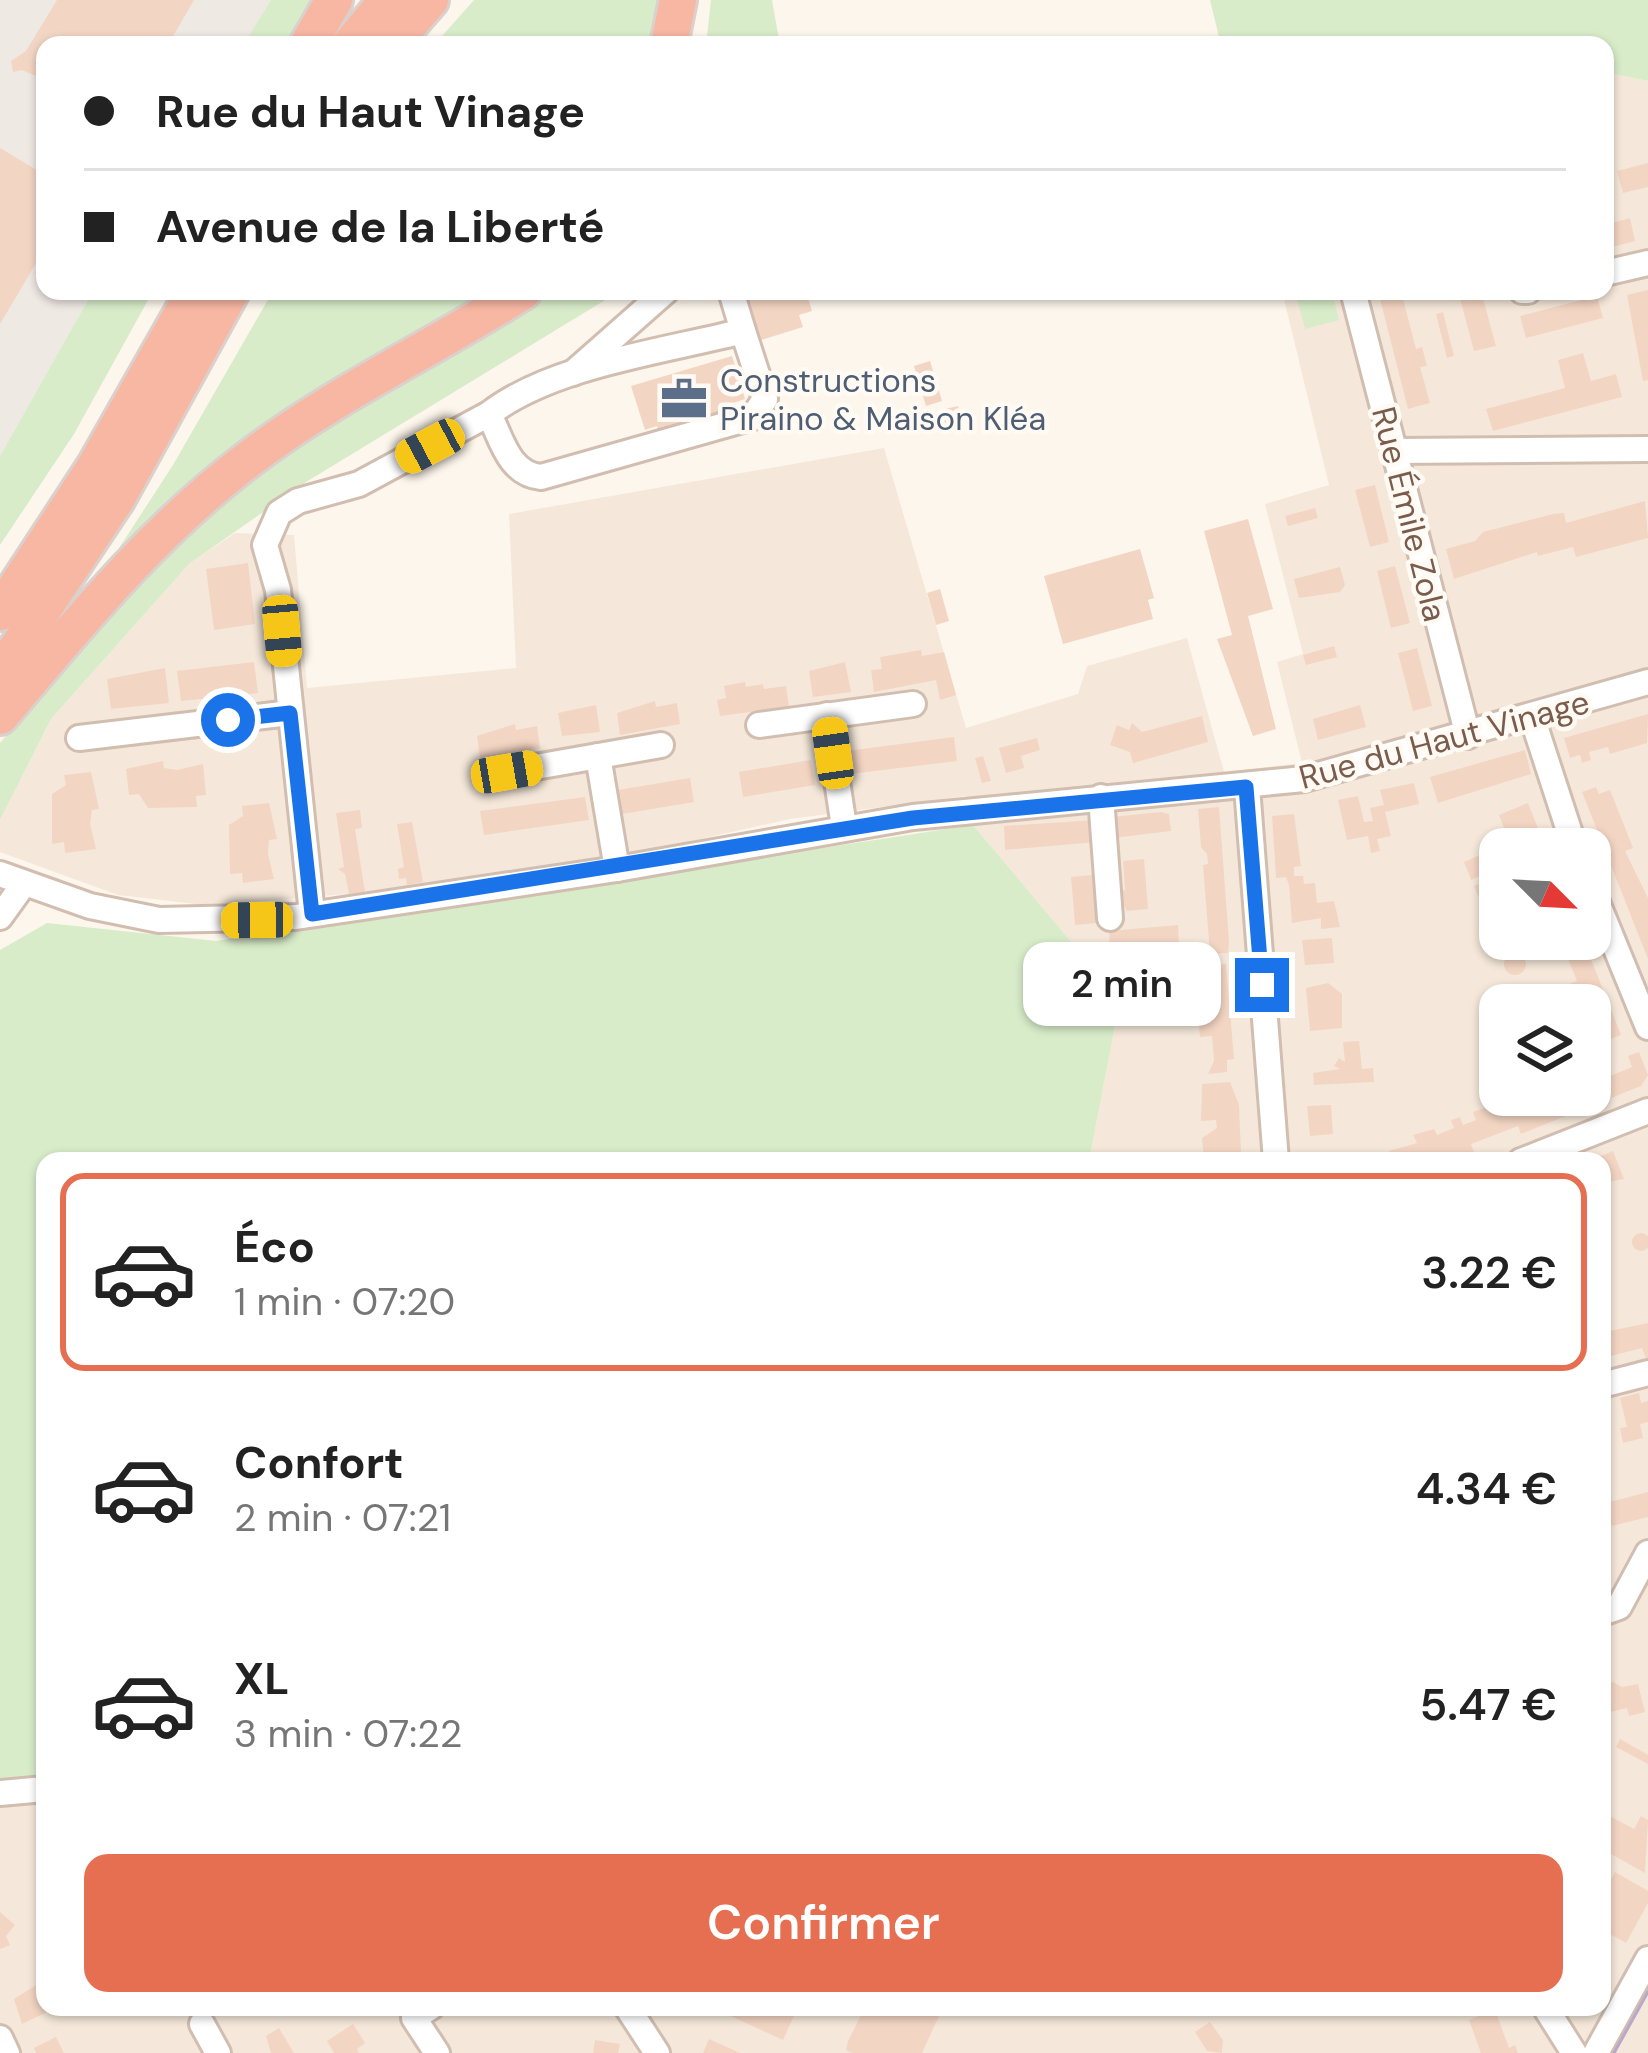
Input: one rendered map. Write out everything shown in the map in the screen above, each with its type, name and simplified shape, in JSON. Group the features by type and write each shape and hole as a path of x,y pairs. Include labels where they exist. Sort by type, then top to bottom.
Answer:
{"highway":[{"path":"313,36 334,0"},
{"path":"358,36 388,0"},
{"path":"399,36 430,0"},
{"path":"422,36 448,0"},
{"path":"671,36 678,0"},
{"path":"689,36 695,0"},
{"path":"0,612 95,466 189,300"},
{"path":"0,674 135,469 226,300"},
{"path":"0,716 100,598 229,474 343,395 507,300"}],"street":[{"path":"1614,271 1648,263"},
{"path":"570,376 656,300"},
{"path":"490,414 513,463 534,477 753,417 765,399 734,300"},
{"name":"Rue Émile Zola","path":"1355,300 1468,736"},
{"path":"312,914 278,590 266,545 273,520 298,501 359,484 526,390 743,331"},
{"path":"1394,452 1648,449"},
{"name":"Rue du Haut Vinage","path":"12,879 159,920 312,914 617,869 844,827 1101,796 1246,787 1344,771 1648,682"},
{"path":"759,725 913,704"},
{"path":"79,738 290,713"},
{"path":"827,716 844,827"},
{"path":"1532,717 1568,828"},
{"path":"507,772 661,745"},
{"path":"598,756 617,869"},
{"path":"1246,787 1275,1152"},
{"path":"1101,796 1110,918"},
{"path":"0,917 12,879"},
{"path":"1611,936 1648,1027"},
{"path":"1544,1152 1648,1111"},
{"path":"1611,1383 1648,1373"},
{"path":"1611,1610 1619,1607 1648,1553"},
{"path":"0,1793 36,1790"},
{"path":"1596,2053 1648,1959"},
{"path":"417,2016 414,2018 437,2053"},
{"path":"633,2016 657,2053"},
{"path":"1551,2016 1574,2053"},
{"path":"202,2024 218,2053"},
{"path":"0,2038 7,2053"}],"shaded area":[{"path":"0,0 271,0 249,36 36,36 36,300 88,300 0,456"},
{"path":"1614,74 1648,81 1648,2053 0,2053 0,1778 36,1776 36,2016 1611,2016 1611,1152 1091,1152 1120,1000 973,825 966,796 790,819 615,858 349,894 204,905 118,895 0,852 0,820 51,719 189,564 235,533 294,535 307,688 516,668 509,514 884,448 966,728 1078,694 1087,666 1187,638 1224,772 1302,763 1277,662 1303,654 1265,504 1329,485 1284,300 1614,300"}],"green space":[{"path":"271,0 319,0 294,36 249,36"},
{"path":"474,0 663,0 657,36 442,36"},
{"path":"711,0 772,0 778,36 707,36"},
{"path":"1210,0 1648,0 1648,81 1614,74 1614,36 1219,36"},
{"path":"88,300 148,300 74,434 0,545 0,456"},
{"path":"268,300 486,300 95,585 173,465"},
{"path":"532,300 605,300 306,482 189,564 51,719 0,820 0,743 119,599 193,523 269,463 383,388"},
{"path":"1297,300 1334,300 1339,320 1305,329"},
{"path":"973,825 1120,1000 1091,1152 36,1152 36,1776 0,1778 0,950 47,923 216,941"}],"building":[{"path":"57,0 194,0 173,36 36,36 36,76 13,72 11,61 26,51"},
{"path":"0,148 36,170 36,263 0,324"},
{"path":"1648,163 1648,187 1623,193 1617,171"},
{"path":"1630,218 1635,241 1614,247 1614,222"},
{"path":"1648,290 1648,380 1643,381 1627,295"},
{"path":"745,300 809,300 812,311 799,315 803,327 761,340"},
{"path":"1380,300 1403,300 1416,349 1422,347 1427,366 1420,367 1430,403 1408,409"},
{"path":"1460,300 1483,300 1496,346 1474,351"},
{"path":"1598,300 1603,318 1526,338 1520,316"},
{"path":"1443,312 1454,356 1447,358 1436,314"},
{"path":"1583,353 1591,381 1616,374 1622,397 1493,431 1486,409 1565,388 1558,360"},
{"path":"732,356 745,399 733,403 737,414 660,438 657,426 645,430 631,386"},
{"path":"930,361 942,401 926,406 914,366"},
{"path":"958,406 962,419 945,424 941,410"},
{"path":"1375,485 1389,542 1370,547 1355,490"},
{"path":"1645,501 1648,538 1576,557 1573,547 1538,556 1537,552 1454,579 1446,549 1475,541 1483,532 1553,514 1564,513 1566,523"},
{"path":"1315,508 1318,518 1288,526 1285,516"},
{"path":"1248,519 1273,609 1248,616 1276,729 1253,736 1217,639 1232,635 1204,531"},
{"path":"1140,549 1154,598 1148,600 1153,619 1063,644 1044,576"},
{"path":"248,563 255,624 214,630 206,569"},
{"path":"1395,566 1410,623 1391,628 1377,571"},
{"path":"1340,567 1345,585 1340,592 1299,598 1294,579"},
{"path":"940,589 949,621 936,625 927,593"},
{"path":"1334,646 1337,657 1306,665 1303,655"},
{"path":"1417,648 1432,706 1413,711 1398,653"},
{"path":"921,650 922,656 944,652 956,695 940,700 936,680 874,692 871,670 882,669 880,657"},
{"path":"254,662 258,693 181,701 177,671"},
{"path":"845,662 851,692 813,697 809,671"},
{"path":"165,668 169,703 111,709 107,679"},
{"path":"745,682 746,687 763,684 764,689 786,686 789,707 720,716 717,700 726,698 724,686"},
{"path":"655,701 656,707 677,703 680,724 620,735 617,713"},
{"path":"596,705 600,732 562,736 558,713"},
{"path":"1360,705 1366,727 1318,740 1313,719"},
{"path":"1648,714 1647,743 1610,754 1608,747 1589,752 1591,760 1582,763 1580,755 1570,758 1564,738"},
{"path":"1202,716 1208,742 1133,763 1130,752 1110,745 1117,725 1129,730 1132,723 1142,732"},
{"path":"515,724 516,730 537,726 540,748 480,758 477,736"},
{"path":"954,737 957,761 850,774 847,751"},
{"path":"1037,738 1040,750 1021,756 1024,768 1006,773 999,748"},
{"path":"1525,750 1531,774 1438,803 1430,777"},
{"path":"983,756 991,781 982,783 975,758"},
{"path":"811,760 815,785 743,797 739,772"},
{"path":"163,761 164,768 177,770 203,764 206,795 196,796 197,807 148,808 139,794 129,795 126,769"},
{"path":"91,772 99,809 92,810 90,824 96,849 65,853 64,842 52,844 52,794 66,785 64,775"},
{"path":"690,778 694,802 622,814 618,790"},
{"path":"1414,783 1419,804 1385,812 1391,836 1377,839 1380,851 1371,853 1368,836 1347,840 1338,800 1358,796 1364,822 1373,821 1370,808 1384,805 1380,790"},
{"path":"1596,787 1599,794 1610,790 1633,848 1625,851 1648,898 1648,959 1611,865 1611,828 1596,828 1582,792"},
{"path":"585,797 589,820 484,835 480,811"},
{"path":"269,803 277,839 269,840 274,879 243,883 242,873 230,874 229,825 243,816 242,806"},
{"path":"1528,803 1538,828 1504,828 1499,815"},
{"path":"1219,807 1229,942 1228,953 1210,954 1203,865 1208,864 1201,847 1198,809"},
{"path":"360,810 362,828 355,829 365,892 349,894 345,874 338,869 344,867 336,813"},
{"path":"1169,814 1171,831 1113,838 1112,817"},
{"path":"1294,814 1301,866 1294,867 1294,876 1303,876 1304,884 1315,883 1317,903 1334,901 1340,927 1321,929 1321,918 1292,923 1289,885 1286,877 1276,878 1272,816"},
{"path":"1095,820 1097,842 1005,850 1004,826"},
{"path":"412,822 423,882 407,885 406,878 399,879 398,869 404,867 397,824"},
{"path":"1479,855 1479,876 1471,880 1464,862"},
{"path":"1144,859 1148,909 1127,911 1117,891 1125,890 1123,861"},
{"path":"1092,875 1097,923 1075,925 1071,877"},
{"path":"1178,925 1180,965 1166,966 1171,947 1142,949 1143,958 1111,963 1109,931"},
{"path":"1332,938 1334,963 1305,965 1302,940"},
{"path":"1506,960 1524,960 1523,972 1507,972"},
{"path":"1568,960 1591,960 1601,984 1569,984 1577,981"},
{"path":"1226,964 1234,1059 1227,1060 1227,1072 1208,1074 1214,1061 1212,1036 1200,1037 1197,1004 1209,1004 1208,988 1198,989 1196,966"},
{"path":"1328,983 1342,994 1342,1028 1310,1031 1306,988"},
{"path":"1611,1010 1621,1035 1611,1039"},
{"path":"1359,1041 1362,1069 1373,1068 1374,1082 1314,1085 1313,1073 1340,1069 1334,1066 1339,1058 1345,1062 1343,1042"},
{"path":"1639,1052 1648,1075 1641,1086 1611,1098 1611,1076 1632,1067 1628,1056"},
{"path":"1230,1082 1239,1105 1241,1152 1203,1152 1202,1138 1217,1128 1216,1120 1201,1121 1202,1084"},
{"path":"1331,1105 1333,1134 1310,1136 1307,1106"},
{"path":"1479,1110 1479,1116 1566,1116 1521,1134 1518,1126 1471,1144 1474,1152 1389,1152 1417,1143 1413,1135 1434,1129 1437,1135 1454,1128 1451,1120 1460,1117 1463,1125 1476,1120 1473,1112"},
{"path":"1613,1151 1624,1179 1611,1181"},
{"path":"1635,1236 1647,1236 1647,1248 1635,1248"},
{"path":"1648,1323 1648,1364 1642,1348 1611,1356 1611,1331"},
{"path":"1639,1393 1641,1403 1648,1401 1648,1422 1640,1424 1643,1438 1623,1443 1620,1428 1627,1427 1620,1398"},
{"path":"1648,1492 1648,1517 1612,1526 1611,1502"},
{"path":"1611,1683 1622,1687 1638,1684 1645,1712 1629,1716 1627,1708 1611,1712"},
{"path":"1620,1739 1648,1755 1648,1764 1616,1747"},
{"path":"1641,1816 1648,1820 1645,1873 1611,1854 1611,1817 1634,1829"},
{"path":"1615,1872 1648,1891 1648,1903 1626,1943 1611,1937"},
{"path":"0,1912 15,1925 6,1936 10,1945 0,1949"},
{"path":"36,1985 39,2016 22,2024 14,1999"},
{"path":"731,2016 794,2016 783,2040"},
{"path":"860,2016 939,2016 922,2053 852,2053 846,2050"},
{"path":"1497,2016 1509,2048 1515,2045 1518,2053 1481,2053 1469,2020"},
{"path":"1210,2022 1223,2040 1222,2053 1207,2051 1195,2032"},
{"path":"353,2024 365,2043 357,2049 359,2053 334,2053 327,2041"},
{"path":"279,2028 294,2053 271,2053 266,2036"},
{"path":"56,2037 64,2053 36,2053 34,2048"},
{"path":"709,2039 740,2053 703,2053"},
{"path":"595,2040 620,2044 618,2053 593,2053"}],"tram line":[{"path":"1614,2053 1648,1992"}],"place":[{"name":"Constructions Piraino & Maison Kléa","path":"684,399"}],"route":[{"path":"228,720 290,713 312,914 617,869 913,818 1101,796 1246,787 1262,985"}]}
